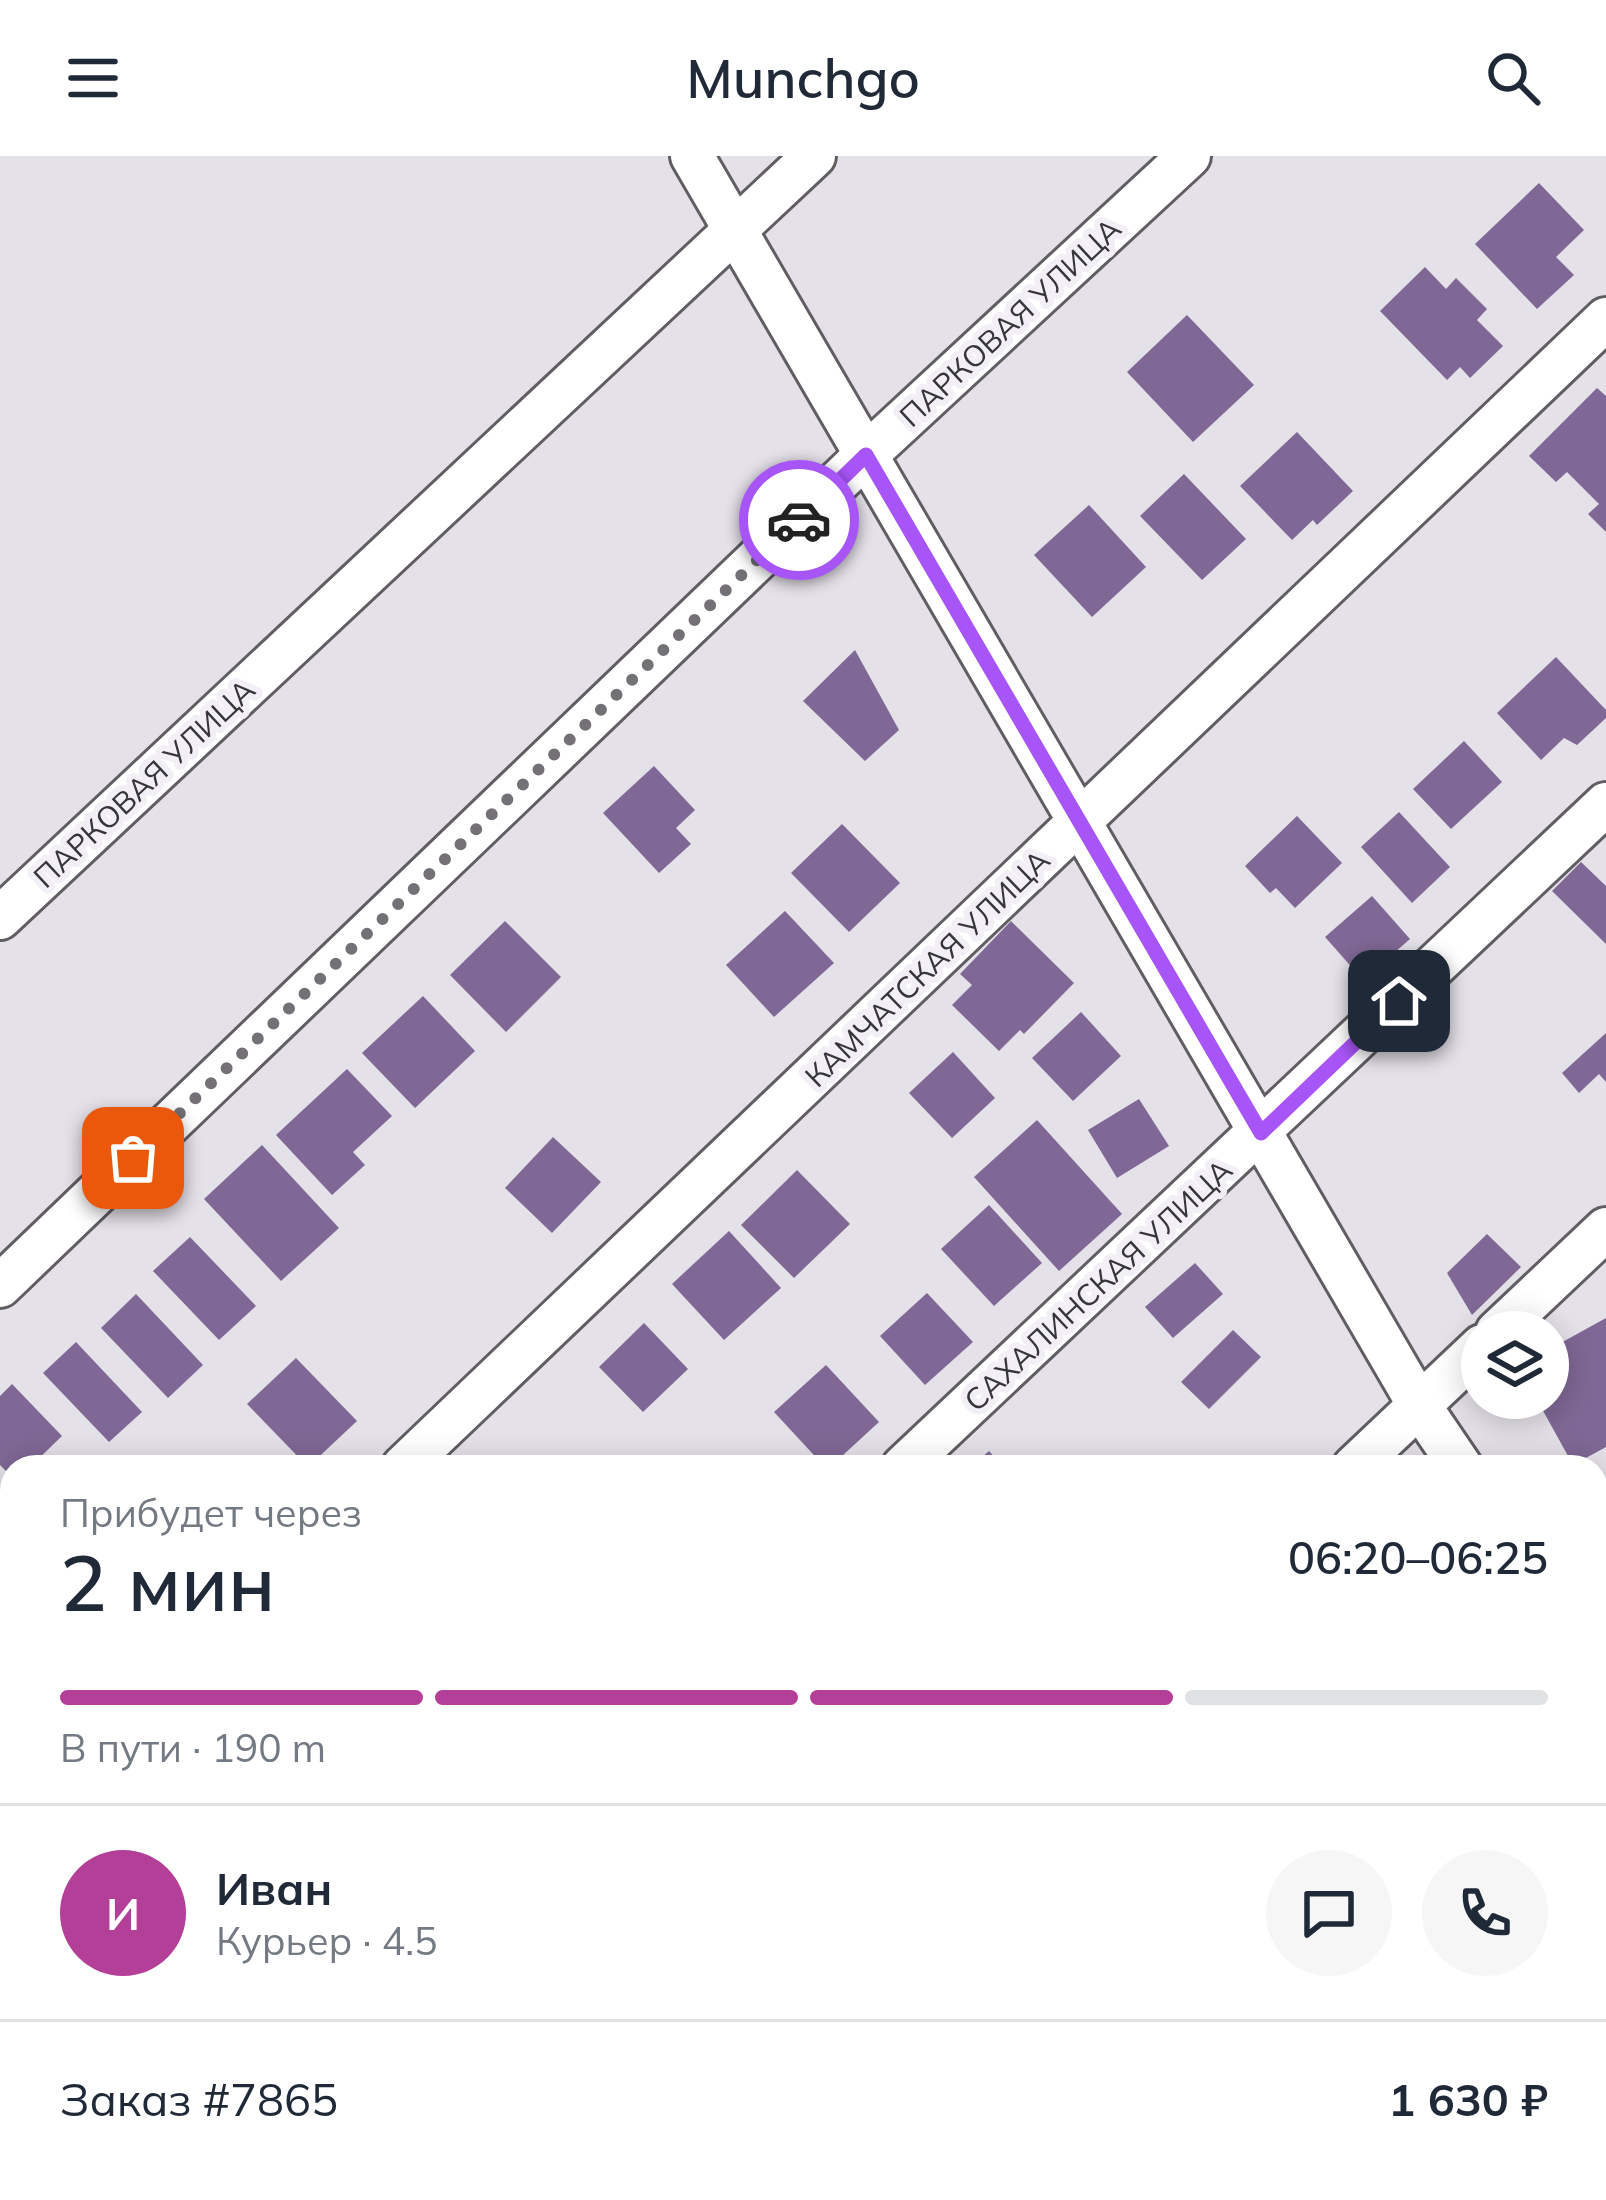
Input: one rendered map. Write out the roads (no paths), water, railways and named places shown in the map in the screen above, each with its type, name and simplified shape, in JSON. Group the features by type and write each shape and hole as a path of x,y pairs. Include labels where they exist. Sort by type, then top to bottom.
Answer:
{"street":[{"path":"692,156 1419,1406 1453,1455"},
{"name":"ПАРКОВАЯ УЛИЦА","path":"0,918 814,156"},
{"name":"ПАРКОВАЯ УЛИЦА","path":"0,1286 866,455 1189,156"},
{"name":"КАМЧАТСКАЯ УЛИЦА","path":"416,1455 1606,319"},
{"name":"САХАЛИНСКАЯ УЛИЦА","path":"916,1455 1606,804"},
{"path":"1519,1311 1606,1229"},
{"path":"1367,1455 1461,1366"}]}
